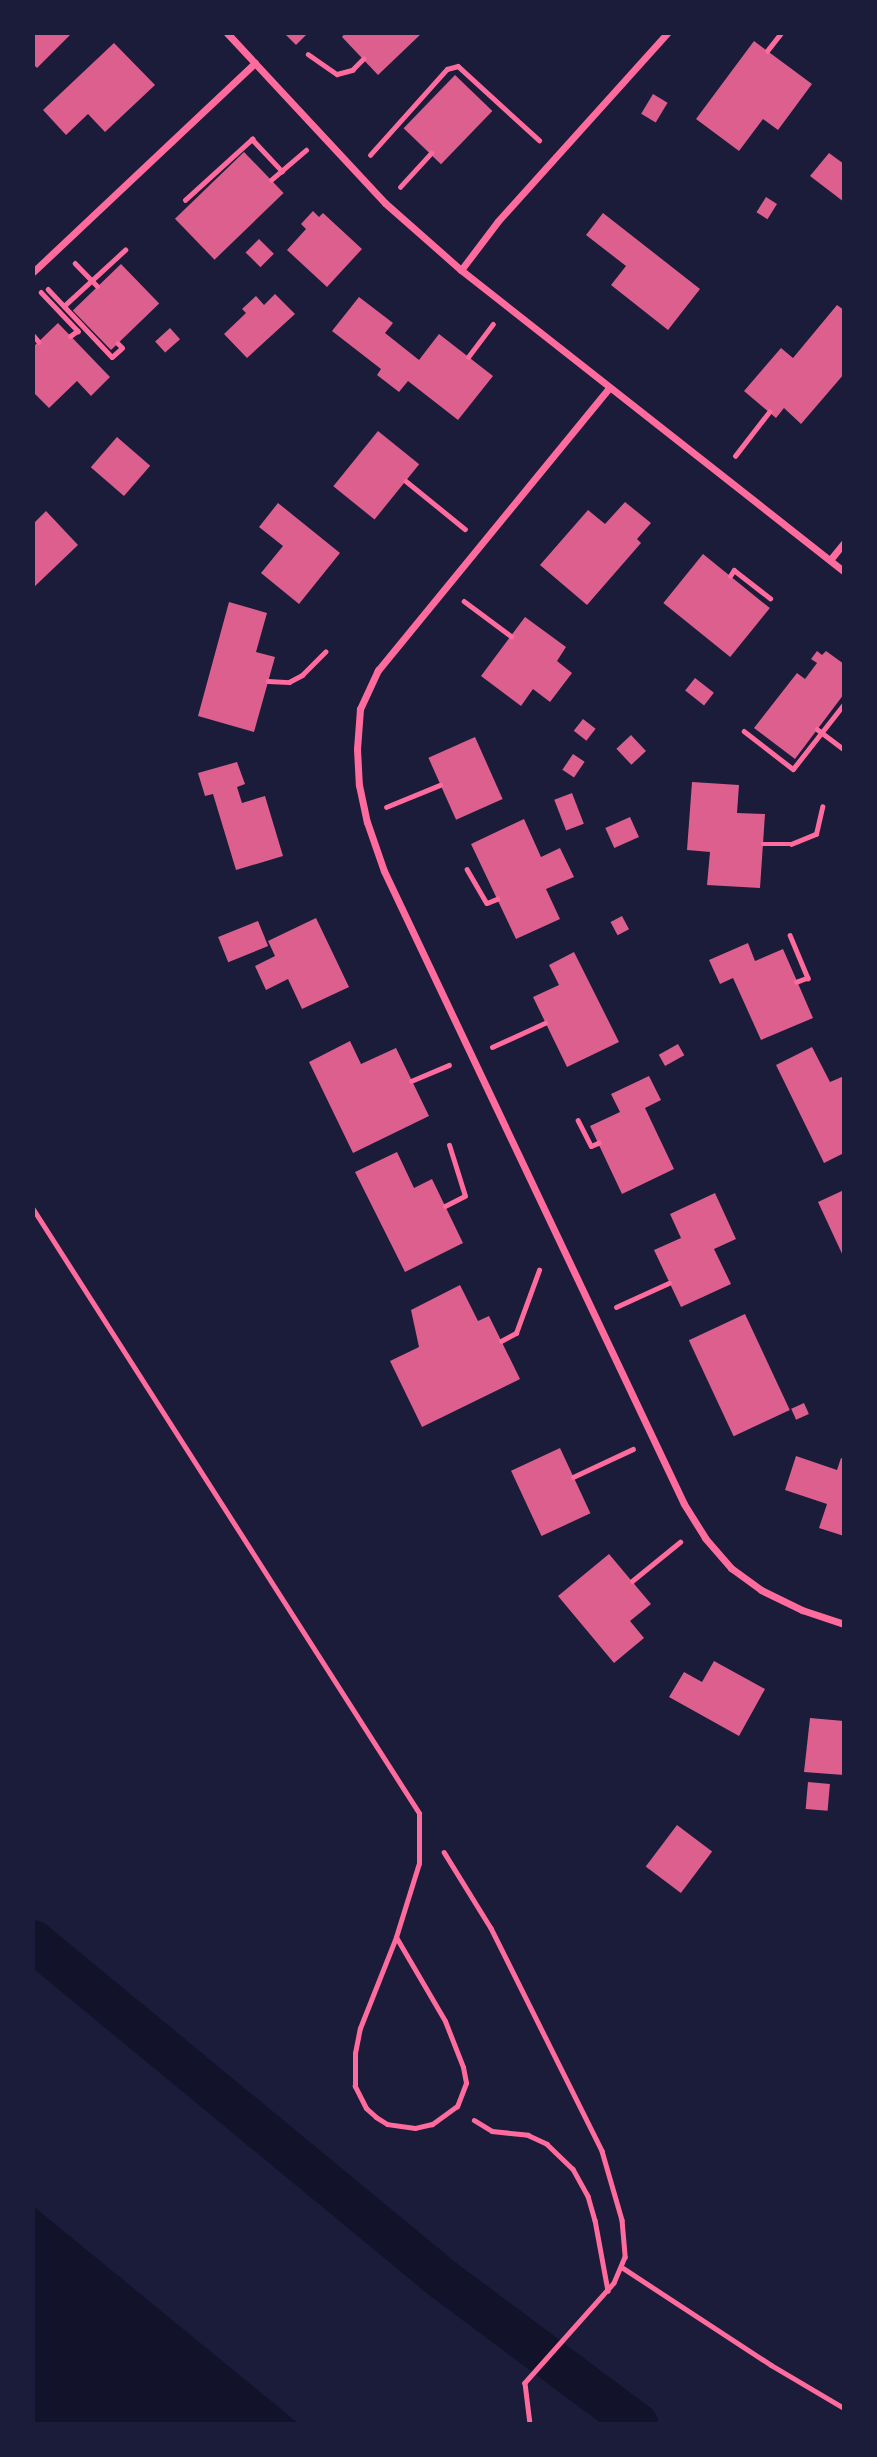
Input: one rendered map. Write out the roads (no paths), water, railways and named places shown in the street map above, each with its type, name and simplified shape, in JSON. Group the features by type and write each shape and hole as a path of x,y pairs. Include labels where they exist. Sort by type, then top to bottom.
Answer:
{"street":[{"path":"227,33 385,203 461,270 844,571"},
{"path":"461,270 498,221 667,33"},
{"path":"33,272 255,63"},
{"path":"609,388 378,670 360,709 357,749 359,785 384,870 684,1504 731,1568 761,1590 802,1610 844,1624"},
{"path":"830,560 844,542"}],"lane":[{"path":"33,1209 419,1813 419,1863 396,1937 360,2028 355,2053 355,2086 366,2108 376,2117 403,2128 432,2124 460,2102 466,2083 458,2053 444,2021 396,1937"}],"waterway":[{"path":"33,1941 444,2280 637,2424"}]}
